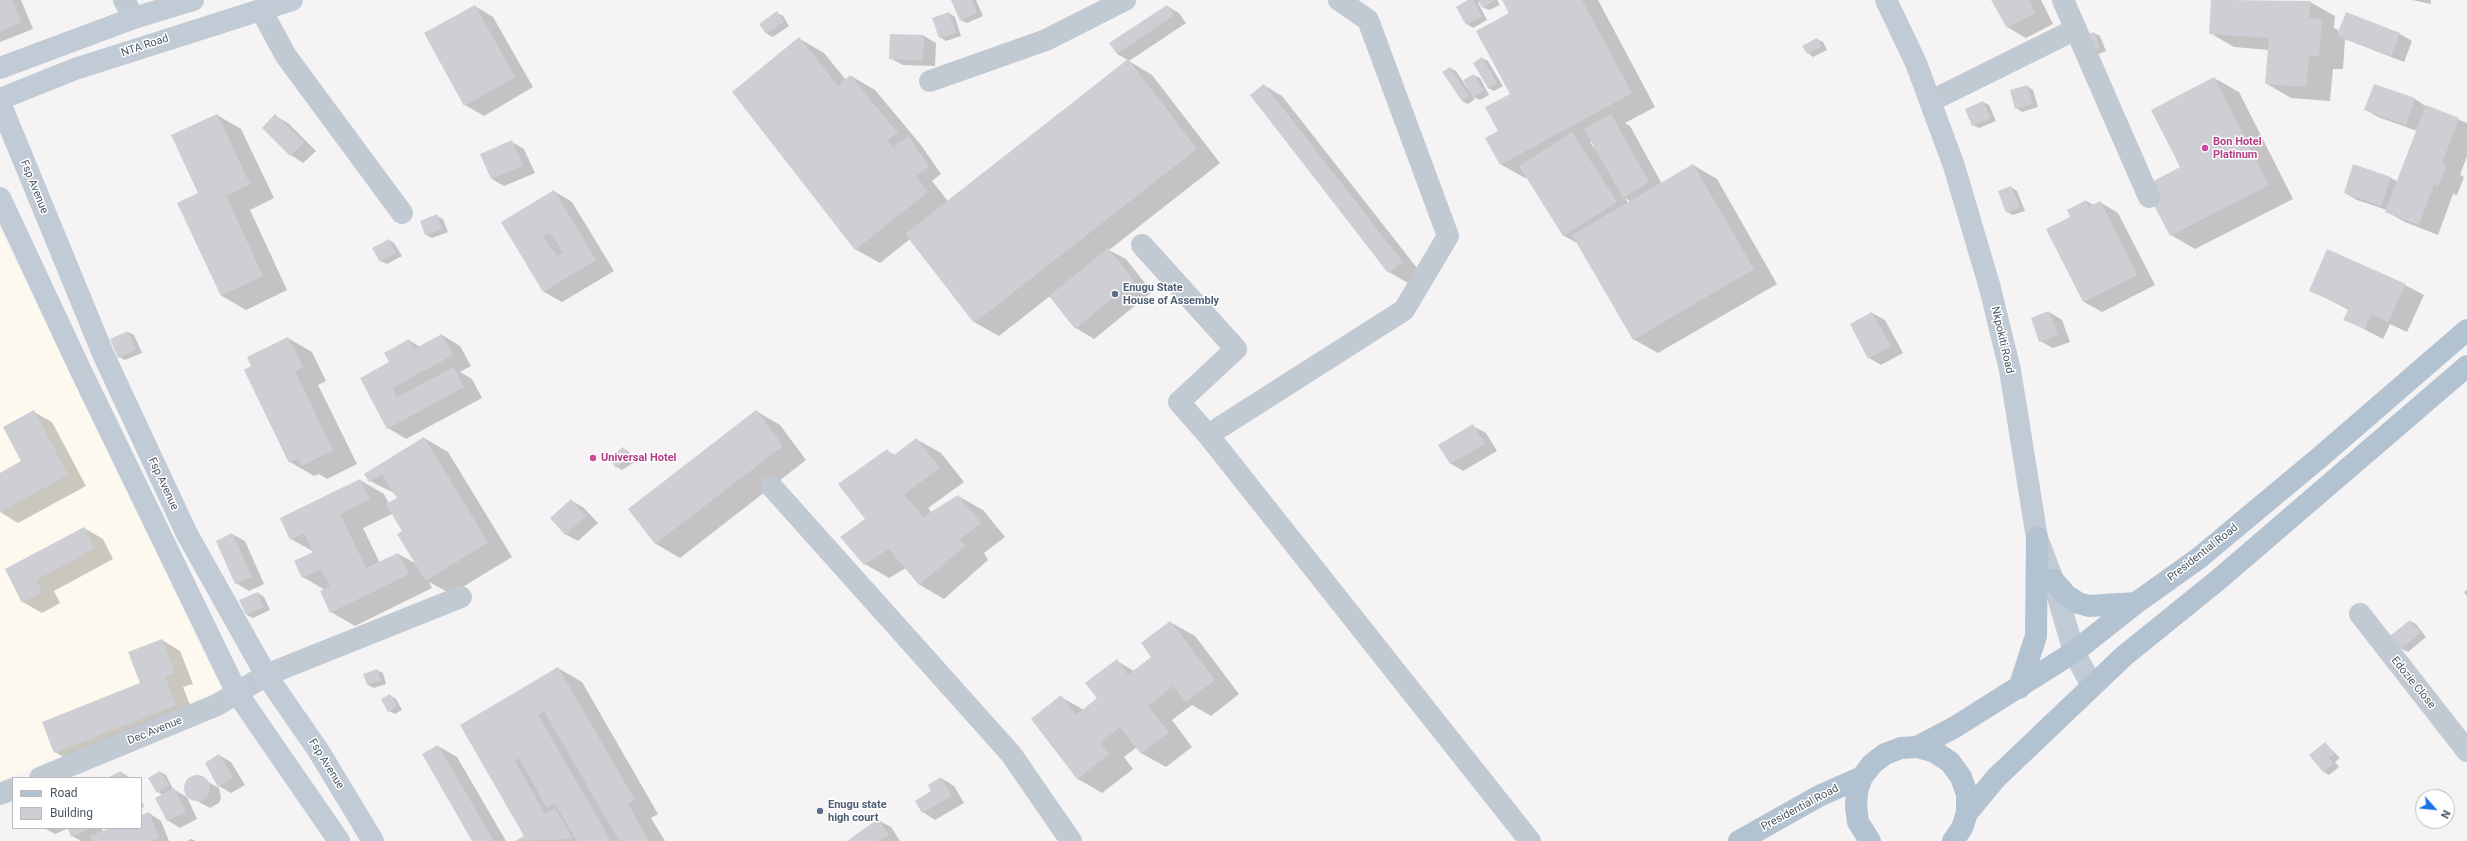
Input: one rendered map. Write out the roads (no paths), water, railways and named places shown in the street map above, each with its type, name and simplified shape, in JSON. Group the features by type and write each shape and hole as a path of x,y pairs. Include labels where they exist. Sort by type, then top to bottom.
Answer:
{"main road":[{"path":"0,68 129,9 193,0"},
{"name":"NTA Road","path":"0,99 89,64 292,0"},
{"name":"Nkpokiti Road","path":"1886,0 1931,101 1954,166 2010,370 2037,538 2053,580 2074,652 2092,686"},
{"name":"Fsp Avenue","path":"0,103 104,356 187,534 266,675 318,750 373,841"},
{"path":"0,198 80,369 237,693 340,841"},
{"name":"Presidential Road","path":"1917,747 2020,688 2074,652 2136,603 2217,543 2319,458 2467,330"},
{"path":"1963,831 1996,778 2124,656 2230,570 2467,366"},
{"path":"2020,688 2036,636 2037,538"},
{"path":"2053,580 2066,595 2078,603 2089,606 2136,603"},
{"path":"1870,841 1858,822 1856,807 1857,791 1862,777 1872,764 1885,754 1901,748 1917,747 1935,752 1950,762 1961,777 1967,794 1963,831"},
{"name":"Presidential Road","path":"1739,841 1819,796 1862,777"},
{"path":"313,802 343,791"}],"street":[{"path":"930,82 1046,40 1125,0"},
{"path":"1208,435 1404,310 1448,236 1368,20 1339,0"},
{"path":"2063,0 2149,197"},
{"path":"261,10 286,56 402,213"},
{"path":"1931,101 2076,29"},
{"path":"1142,245 1236,349 1179,402 1208,435 1530,841"},
{"path":"772,488 1011,754 1071,841"},
{"name":"Dec Avenue","path":"42,777 209,708 266,675 461,597"},
{"name":"Edozie Close","path":"2360,614 2467,751"},
{"path":"0,794 12,789"}],"place":[{"name":"Bon Hotel Platinum","path":"2205,148"},
{"name":"Enugu State House of Assembly","path":"1115,294"},
{"name":"Universal Hotel","path":"593,458"},
{"name":"Enugu state high court","path":"820,811"}]}
